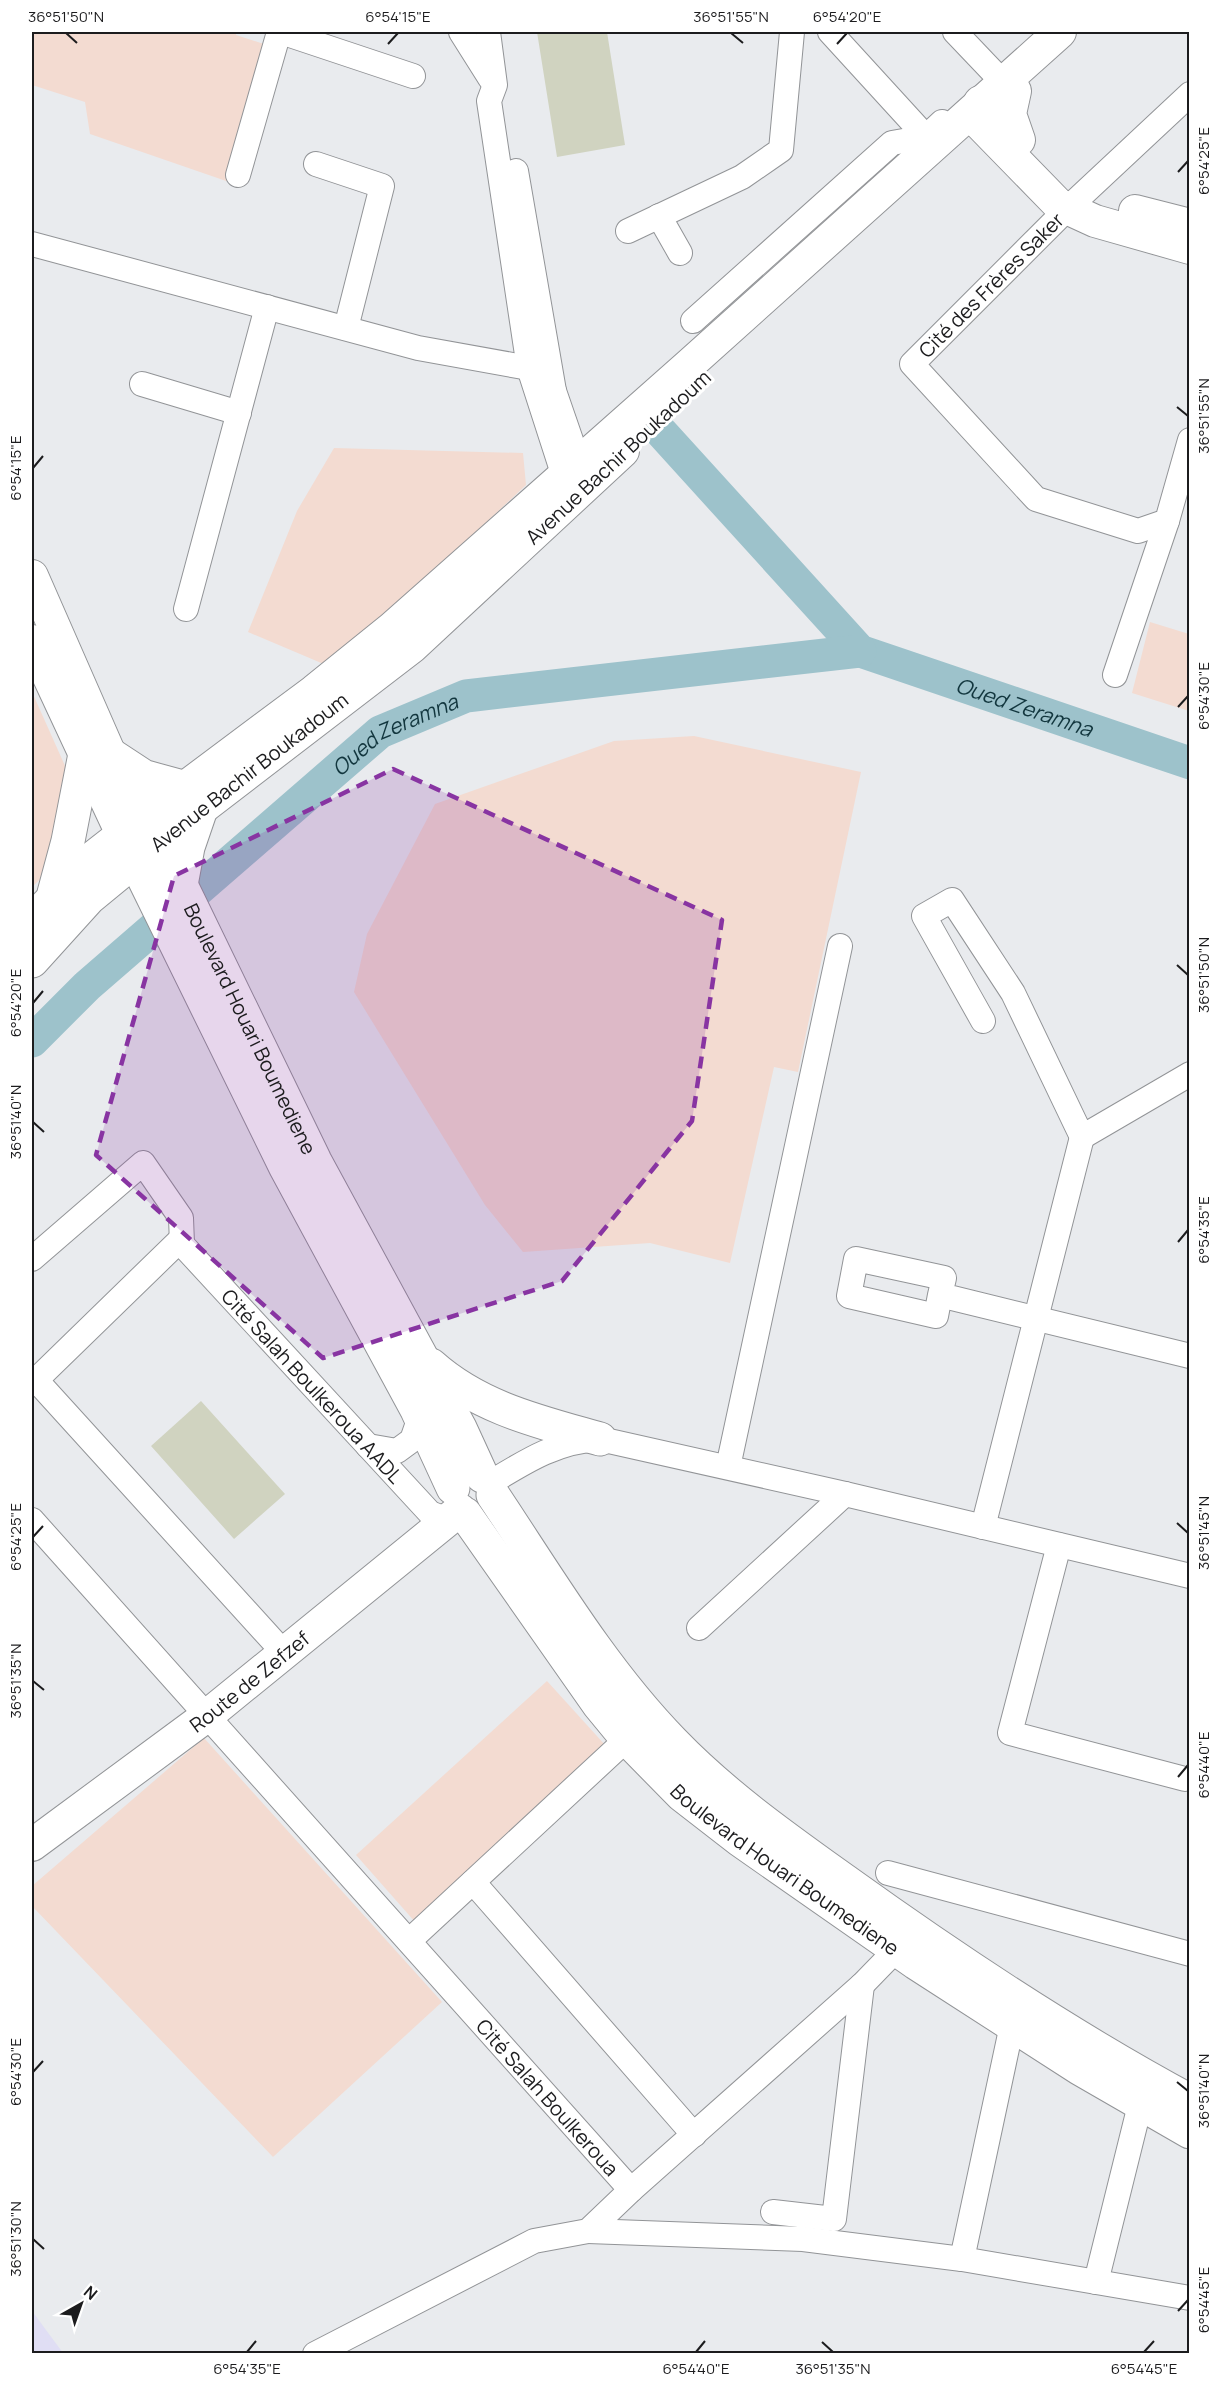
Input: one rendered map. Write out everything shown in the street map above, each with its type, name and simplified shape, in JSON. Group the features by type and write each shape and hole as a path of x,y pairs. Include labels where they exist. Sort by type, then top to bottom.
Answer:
{"highway":[{"path":"32,961 52,911 68,840 97,754"},
{"path":"52,911 90,905 111,898 167,893 188,847 192,798"},
{"path":"52,911 94,857 139,838"},
{"name":"Boulevard Houari Boumediene","path":"139,838 195,950 315,1161 460,1428 464,1499 673,1742 724,1790 789,1841 900,1921 1062,2027 1190,2101"},
{"name":"Boulevard Houari Boumediene","path":"195,950 286,1168 464,1499 599,1705 627,1739 682,1795 740,1840 896,1950 1140,2105 1190,2132"},
{"path":"420,1354 455,1384 489,1404 600,1439"}],"main road":[{"name":"Avenue Bachir Boukadoum","path":"984,108 1060,32"},
{"name":"Avenue Bachir Boukadoum","path":"139,838 192,798 412,647 570,469 984,108 1083,32"},
{"name":"Cité des Frères Saker","path":"984,108 1012,145 1065,188 1095,221 1190,248"},
{"path":"984,108 979,141 1012,145"},
{"name":"Cité des Frères Saker","path":"1075,201 1190,225"},
{"name":"Boulevard Houari Boumediene","path":"32,576 97,754"},
{"name":"Boulevard Houari Boumediene","path":"32,641 97,754 139,838"},
{"path":"97,754 192,798"},
{"name":"Route de Zefzef","path":"32,1845 464,1499"},
{"name":"Route de Zefzef","path":"32,1820 202,1708"}],"street":[{"path":"238,175 280,32 413,76"},
{"path":"461,32 495,86"},
{"path":"488,32 495,86 489,101 539,365 570,469"},
{"path":"628,231 742,177 781,150 792,32"},
{"path":"830,32 926,137"},
{"path":"955,32 984,108"},
{"path":"693,321 892,143 926,137 984,108 1042,32"},
{"name":"Cité des Frères Saker","path":"1167,521 1138,531 1036,499 912,364 1075,201 1189,96"},
{"path":"316,164 382,186 346,328"},
{"path":"659,216 680,254"},
{"path":"32,244 418,348 539,365"},
{"path":"186,609 267,307"},
{"path":"539,365 554,391 570,469"},
{"path":"142,384 239,413"},
{"path":"1115,675 1167,521 1190,440"},
{"path":"982,1021 924,916 952,900 1013,993 1082,1137 983,1527"},
{"path":"728,1467 840,946"},
{"path":"1082,1137 1190,1074"},
{"path":"32,1259 143,1163 181,1218 182,1244 179,1241 34,1382 278,1647"},
{"name":"Cité Salah Boulkeroua AADL","path":"182,1244 368,1446 464,1499"},
{"path":"940,1294 1190,1356"},
{"path":"368,1446 397,1451 412,1440 420,1417"},
{"path":"464,1499 551,1448 581,1440 600,1439 845,1494 1190,1576"},
{"path":"699,1628 845,1494"},
{"path":"32,1520 202,1708"},
{"path":"1059,1545 1010,1733 1185,1779"},
{"name":"Cité Salah Boulkeroua","path":"202,1708 631,2190 862,1985 896,1950"},
{"path":"409,1941 627,1739"},
{"path":"888,1873 1190,1954"},
{"path":"473,1882 694,2134"},
{"path":"772,2212 834,2218 862,1985"},
{"path":"962,2259 1012,2025"},
{"path":"1096,2282 1140,2105"},
{"path":"588,2231 631,2190"},
{"path":"315,2354 534,2241 588,2231 803,2239 962,2259 1190,2298"}],"highlighted area":[{"path":"393,769 722,920 692,1121 562,1281 323,1358 96,1155 174,876"}],"shaded area":[{"path":"32,32 236,32 236,35 267,45 229,182 90,134 85,102 32,85"},
{"path":"334,448 523,453 526,485 389,614 326,665 248,632 297,511"},
{"path":"1150,622 1189,634 1189,711 1132,693"},
{"path":"32,692 66,768 53,867 32,887"},
{"path":"694,736 861,772 798,1072 774,1067 730,1263 650,1243 523,1252 485,1205 354,992 367,934 435,804 614,741"},
{"path":"547,1681 606,1746 416,1923 356,1855"},
{"path":"204,1738 442,2002 273,2157 32,1906 32,1886"},
{"path":"32,2311 63,2353 32,2353"}],"green space":[{"path":"537,32 607,32 625,145 557,157"},
{"path":"201,1401 285,1494 234,1539 151,1446"}],"waterway":[{"name":"Oued Zeramna","path":"662,433 860,651 1190,763"},
{"name":"Oued Zeramna","path":"32,1041 87,986 380,732 466,696 860,651"}]}
